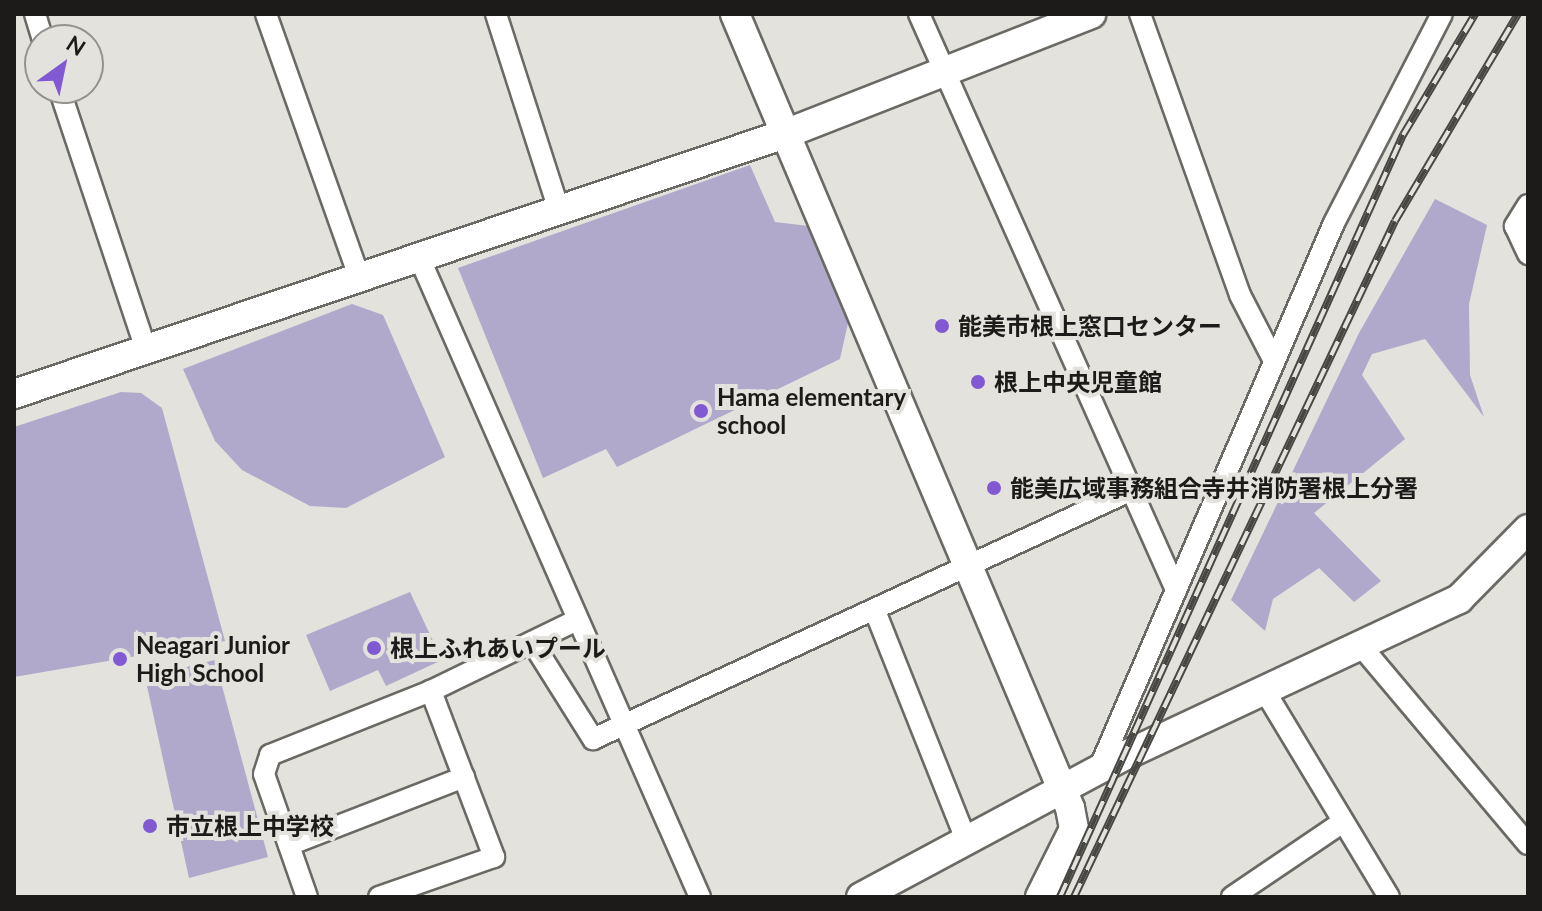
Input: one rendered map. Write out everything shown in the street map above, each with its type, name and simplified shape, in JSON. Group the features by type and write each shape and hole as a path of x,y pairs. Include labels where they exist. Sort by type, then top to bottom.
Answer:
{"street":[{"path":"266,14 359,277"},
{"path":"496,14 559,210"},
{"path":"735,14 1061,788 1074,829 1040,897"},
{"path":"919,14 1176,590"},
{"path":"14,394 785,134 1091,14"},
{"path":"1140,14 1240,295 1274,361"},
{"path":"1099,769 1274,361 1381,124 1442,14"},
{"path":"64,104 146,349"},
{"path":"1528,205 1515,226 1528,254"},
{"path":"419,257 700,897"},
{"path":"532,642 593,739 1132,490"},
{"path":"861,897 1099,769 1266,693 1459,599 1527,534"},
{"path":"875,611 966,840"},
{"path":"307,897 264,774 270,755 431,691 577,620"},
{"path":"1361,646 1528,844"},
{"path":"379,897 494,857 431,691"},
{"path":"1266,693 1340,824 1389,897"},
{"path":"289,845 464,777"},
{"path":"1232,897 1340,824"}],"shaded area":[{"path":"750,165 775,222 809,226 848,323 840,359 617,467 606,449 543,478 458,268"},
{"path":"1435,199 1487,225 1469,304 1470,375 1484,417 1425,339 1372,354 1362,375 1405,439 1314,513 1381,581 1354,602 1319,568 1273,599 1265,631 1231,600 1359,333"},
{"path":"352,304 383,315 445,457 346,508 310,506 242,470 215,441 183,369"},
{"path":"121,392 141,393 162,408 225,641 14,677 14,427"},
{"name":"根上ふれあいプール","path":"410,592 442,660 386,686 378,670 330,691 306,635"},
{"path":"215,660 268,857 189,878 145,677"}],"railway":[{"path":"1060,897 1403,135 1475,14"},
{"path":"1074,897 1395,221 1518,14"}],"place":[{"name":"能美市根上窓口センター","path":"942,326"},
{"name":"根上中央児童館","path":"978,382"},
{"name":"Hama elementary school","path":"701,411"},
{"name":"能美広域事務組合寺井消防署根上分署","path":"994,488"},
{"name":"根上ふれあいプール","path":"374,648"},
{"name":"Neagari Junior High School","path":"120,659"},
{"name":"市立根上中学校","path":"150,826"}]}
